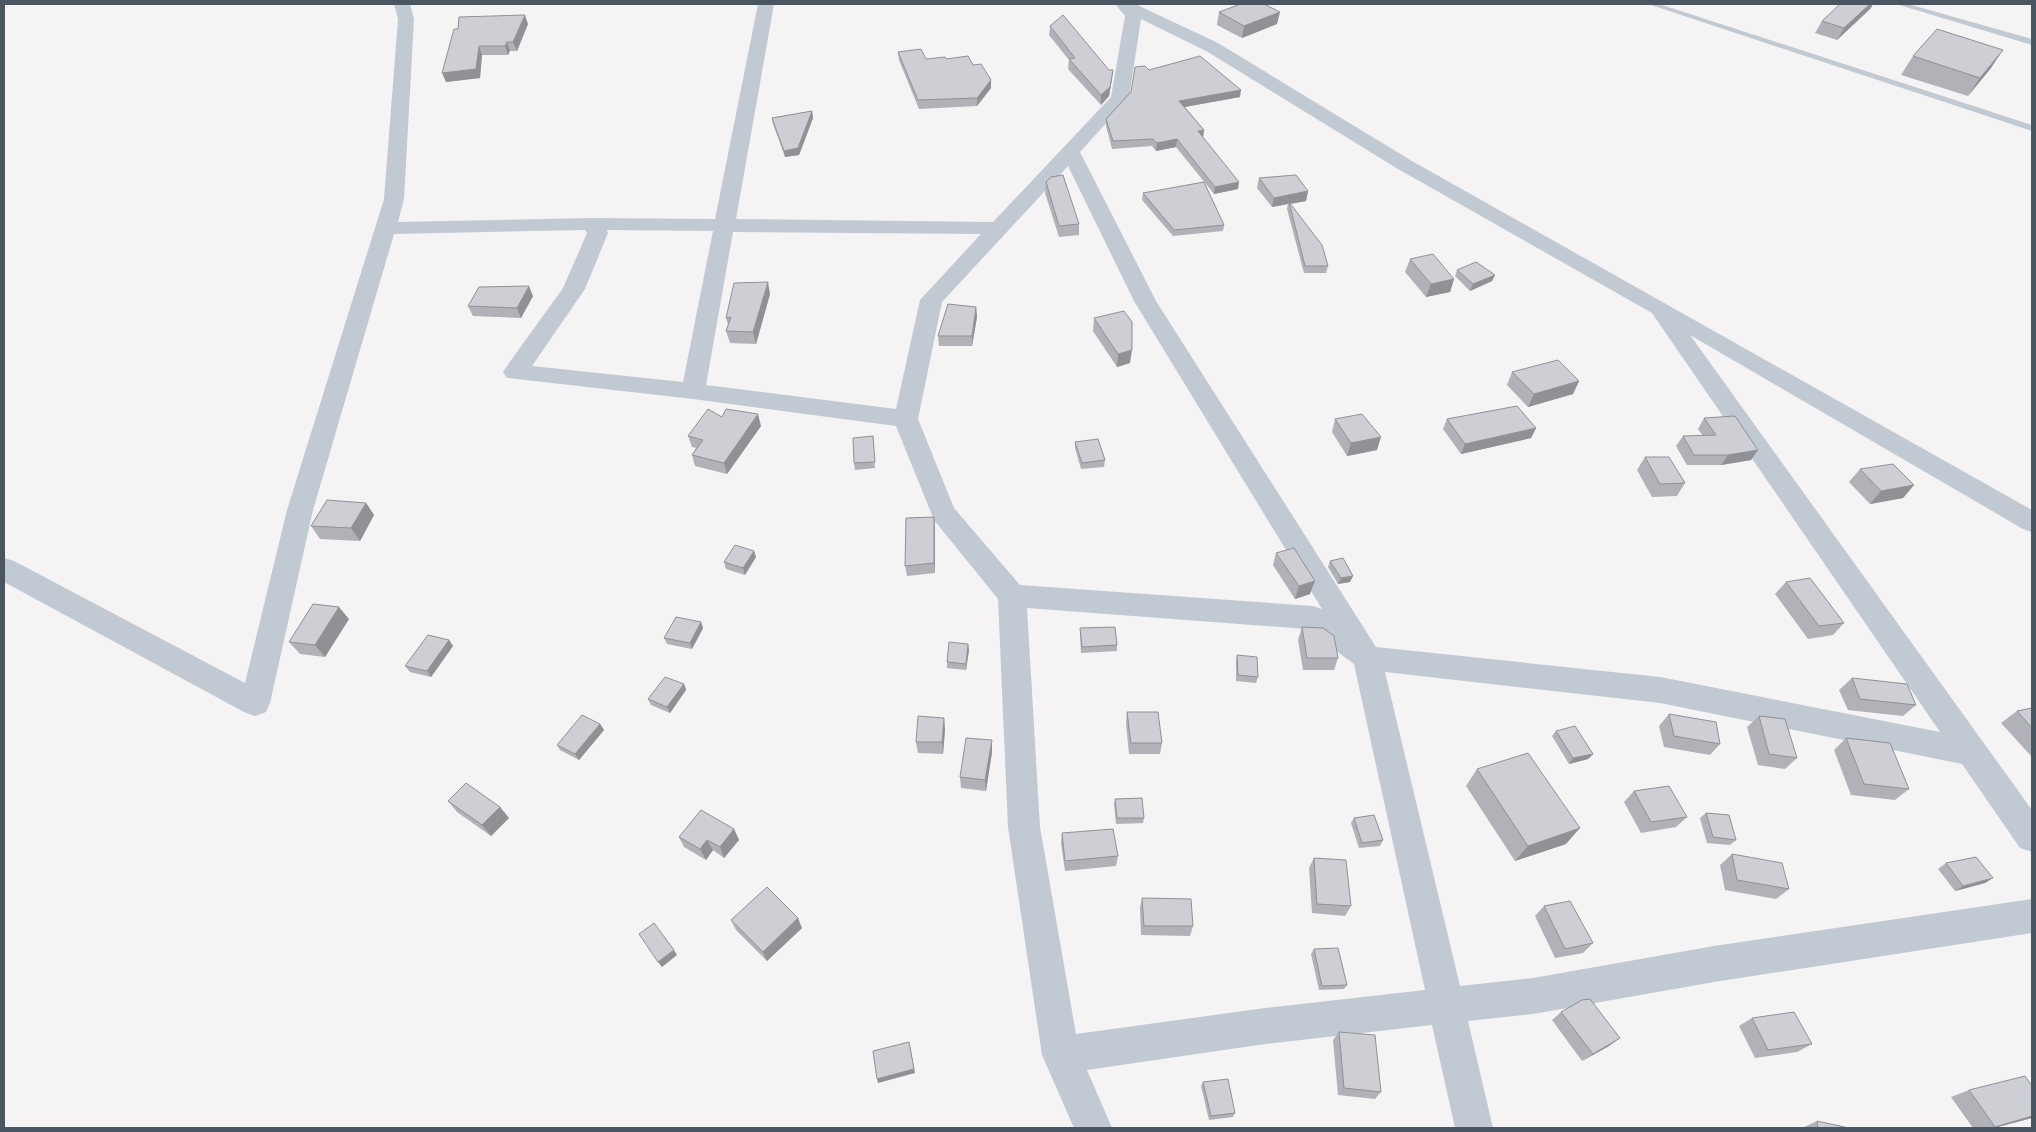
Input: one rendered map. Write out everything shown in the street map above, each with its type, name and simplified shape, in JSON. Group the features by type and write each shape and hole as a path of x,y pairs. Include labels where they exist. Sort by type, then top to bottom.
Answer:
{"street":[{"path":"4,569 255,703 300,510 394,199 406,19 402,4"},
{"path":"693,391 766,4"},
{"path":"1093,1128 1061,1055 1024,827 1012,596 943,513 906,419 931,300 1120,98 1133,16 1123,4"},
{"path":"1123,4 1212,47 1405,165 1658,307 2032,522"},
{"path":"1070,151 1145,301 1367,658 1474,1128"},
{"path":"385,228 591,224 998,228"},
{"path":"591,224 598,233 574,288 515,372 693,391 906,419"},
{"path":"1658,307 2032,838"},
{"path":"1012,596 1313,618 1367,658 1660,690 1973,752"},
{"path":"1061,1055 1265,1026 1533,996 1714,964 2032,916"}],"lane":[{"path":"1652,4 2032,128"},
{"path":"1900,4 2032,42"}],"building":[{"path":"1241,4 1264,4 1280,12 1244,26 1219,12"},
{"path":"1840,4 1870,4 1844,28 1822,21"},
{"path":"525,15 513,42 507,42 505,46 479,46 476,69 442,73 454,29 458,29 459,17"},
{"path":"1063,15 1109,70 1113,70 1110,87 1101,95 1069,59 1075,58 1050,26"},
{"path":"1937,29 2003,50 1980,78 1913,56"},
{"path":"921,49 926,59 968,56 973,65 981,64 991,80 977,98 918,100 898,52"},
{"path":"1200,56 1241,90 1179,101 1204,130 1198,131 1239,182 1215,187 1177,139 1157,143 1153,139 1113,141 1106,119 1131,92 1135,67 1145,66 1149,70"},
{"path":"812,111 798,148 784,151 772,118"},
{"path":"1063,175 1079,224 1059,226 1046,182 1051,177"},
{"path":"1296,175 1308,191 1274,198 1259,178"},
{"path":"1204,182 1224,225 1174,230 1143,193"},
{"path":"1289,202 1322,245 1328,266 1305,266"},
{"path":"1433,254 1454,279 1431,284 1410,259"},
{"path":"1476,262 1495,275 1473,284 1457,270"},
{"path":"768,282 753,332 726,331 731,317 726,318 734,283"},
{"path":"529,286 517,308 468,306 479,287"},
{"path":"948,304 976,307 972,336 938,336"},
{"path":"1124,311 1132,322 1132,350 1118,354 1094,318"},
{"path":"1558,360 1579,381 1534,394 1512,372"},
{"path":"1517,406 1536,428 1465,444 1447,419"},
{"path":"708,409 722,417 726,409 758,414 724,463 692,455 703,440 688,436"},
{"path":"1362,414 1381,437 1351,443 1335,419"},
{"path":"1735,416 1758,450 1728,455 1694,455 1683,436 1716,435 1704,418"},
{"path":"873,436 875,462 854,463 853,438"},
{"path":"1098,439 1105,460 1082,463 1075,442"},
{"path":"1645,457 1669,457 1685,483 1660,484"},
{"path":"1893,464 1914,485 1881,491 1860,469"},
{"path":"327,500 366,503 351,528 311,526"},
{"path":"934,517 934,563 905,566 906,518"},
{"path":"735,545 754,551 743,568 724,562"},
{"path":"1294,548 1315,581 1299,586 1276,553"},
{"path":"1343,558 1353,576 1341,578 1330,561"},
{"path":"1810,578 1844,623 1819,626 1786,582"},
{"path":"313,604 339,607 315,645 289,642"},
{"path":"676,617 701,622 690,643 664,638"},
{"path":"1115,627 1117,645 1082,647 1080,628"},
{"path":"1302,627 1323,628 1334,636 1338,658 1307,658"},
{"path":"428,635 449,640 427,671 405,666"},
{"path":"949,642 968,644 966,664 947,662"},
{"path":"1237,655 1257,657 1258,677 1238,675"},
{"path":"665,677 684,684 667,707 648,699"},
{"path":"1852,678 1907,684 1916,705 1860,699"},
{"path":"2032,708 2032,728 2017,711"},
{"path":"1127,712 1158,712 1162,743 1131,743"},
{"path":"1669,714 1716,722 1720,744 1674,736"},
{"path":"582,715 600,724 575,754 557,745"},
{"path":"918,716 944,718 942,742 916,742"},
{"path":"1759,716 1785,719 1797,758 1769,754"},
{"path":"1575,726 1593,754 1573,758 1556,731"},
{"path":"966,738 992,740 985,780 960,777"},
{"path":"1846,738 1890,743 1909,789 1864,784"},
{"path":"1528,753 1580,828 1528,846 1477,769"},
{"path":"466,783 500,807 482,825 448,801"},
{"path":"1669,786 1687,817 1651,822 1634,791"},
{"path":"1142,798 1144,818 1117,818 1115,799"},
{"path":"701,810 734,829 720,847 707,840 700,849 679,837"},
{"path":"1706,813 1729,815 1736,840 1713,837"},
{"path":"1374,815 1383,840 1362,843 1354,818"},
{"path":"1113,829 1118,856 1065,861 1062,833"},
{"path":"1732,854 1782,863 1789,889 1737,880"},
{"path":"1976,857 1993,878 1963,886 1946,863"},
{"path":"1314,858 1346,860 1351,906 1317,904"},
{"path":"767,887 798,918 763,952 731,920"},
{"path":"1142,898 1191,899 1193,926 1144,926"},
{"path":"1570,901 1593,943 1565,949 1544,906"},
{"path":"654,923 674,950 658,962 639,934"},
{"path":"1338,948 1347,985 1322,986 1314,949"},
{"path":"1590,999 1620,1038 1593,1054 1561,1012 1582,1000"},
{"path":"1794,1012 1812,1044 1768,1050 1752,1018"},
{"path":"1339,1032 1375,1035 1381,1092 1344,1088"},
{"path":"909,1042 914,1069 877,1079 873,1051"},
{"path":"2025,1076 2032,1086 2032,1116 1995,1127 1969,1090"},
{"path":"1228,1079 1235,1113 1211,1116 1203,1082"},
{"path":"1817,1121 1849,1128 1818,1128"}]}
